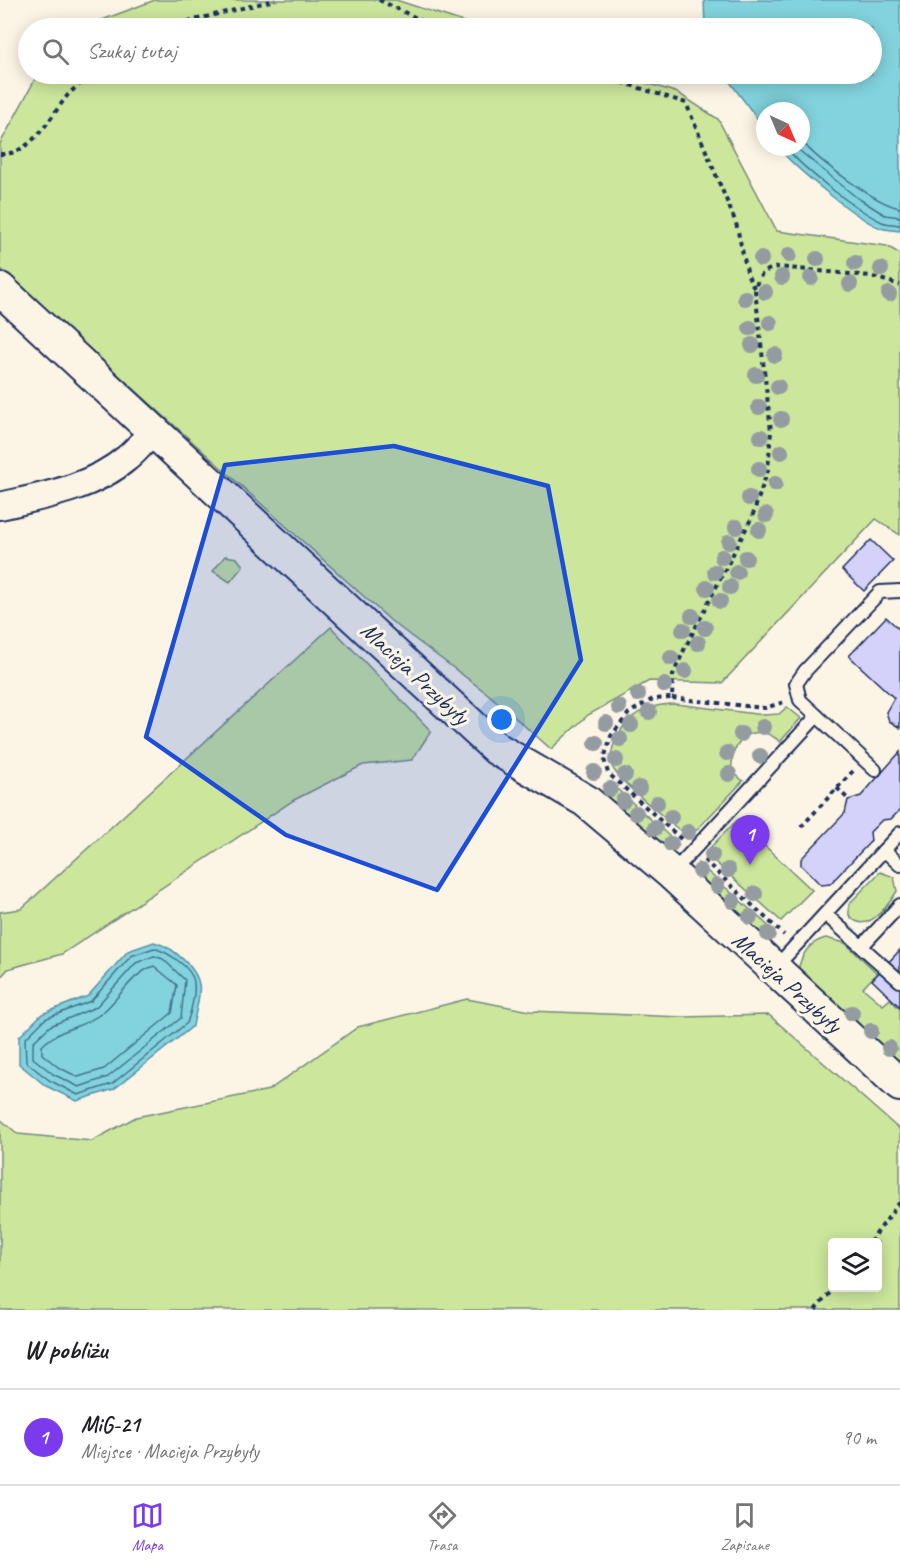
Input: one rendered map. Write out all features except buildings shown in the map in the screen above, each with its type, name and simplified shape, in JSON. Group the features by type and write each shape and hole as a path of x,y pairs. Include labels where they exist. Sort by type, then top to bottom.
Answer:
{"street":[{"name":"Macieja Przybyły","path":"0,289 497,749 586,801 671,873 773,970 900,1085"},
{"path":"0,506 56,494 94,478 127,459 153,431"}],"lane":[{"path":"875,770 800,700 796,684 805,671 880,592 900,591"},
{"path":"671,873 817,716"},
{"path":"773,970 900,833"},
{"path":"884,850 900,864"},
{"path":"862,945 900,905"},
{"path":"825,914 900,981"}],"path":[{"path":"202,18 275,0"},
{"path":"378,0 416,18"},
{"path":"0,154 26,145 44,128 69,94 80,84"},
{"path":"627,84 686,103 736,223 748,276 755,290"},
{"path":"672,698 673,675 680,658 753,517 768,470 771,431 755,290 757,280 765,270 778,267 870,276 900,285"},
{"path":"796,946 608,773 604,759 611,736 629,713 653,699 672,698 765,708 800,700"},
{"path":"801,827 864,759"},
{"path":"837,788 849,800"},
{"path":"873,1238 900,1202"},
{"path":"815,1310 830,1292"}],"highlighted area":[{"path":"394,446 548,486 581,660 437,890 286,835 146,737 225,465"}],"green space":[{"path":"155,0 396,0 451,18 107,18"},
{"path":"33,84 650,84 678,93 718,119 777,231 887,246 900,254 900,535 876,519 722,683 649,681 588,715 551,749 488,694 391,621 0,268 0,144"},
{"path":"225,556 237,558 243,566 230,582 213,571"},
{"path":"331,627 431,731 412,760 363,765 294,800 62,954 8,969 0,978 0,912 21,909"},
{"path":"676,704 764,715 779,714 787,707 801,718 780,742 771,735 753,733 739,743 732,760 732,771 743,781 689,838 624,781 616,773 611,761 613,746 628,721 646,709"},
{"path":"615,787 679,845 662,849 607,798"},
{"path":"737,820 812,890 781,921 705,853"},
{"path":"698,863 773,930 763,941 695,876"},
{"path":"880,872 894,877 897,891 876,917 862,923 855,921 849,915 849,904"},
{"path":"826,938 845,943 877,973 863,988 883,1005 890,999 900,1009 900,1065 798,971 801,960 810,946"},
{"path":"467,999 530,1011 683,1017 769,1015 900,1130 900,1310 0,1310 0,1119 18,1134 92,1141 136,1117 269,1090 358,1027"}],"water":[{"path":"704,0 900,0 900,231 881,228 858,215 811,179 786,156 810,156 810,102 756,102 756,117 731,84 882,84 882,18 705,18"},
{"path":"154,942 177,954 197,976 200,991 193,1026 114,1089 77,1101 46,1086 19,1064 19,1037 42,1014 88,996 128,951"}],"place":[{"name":"MiG-21","path":"750,865"}]}
